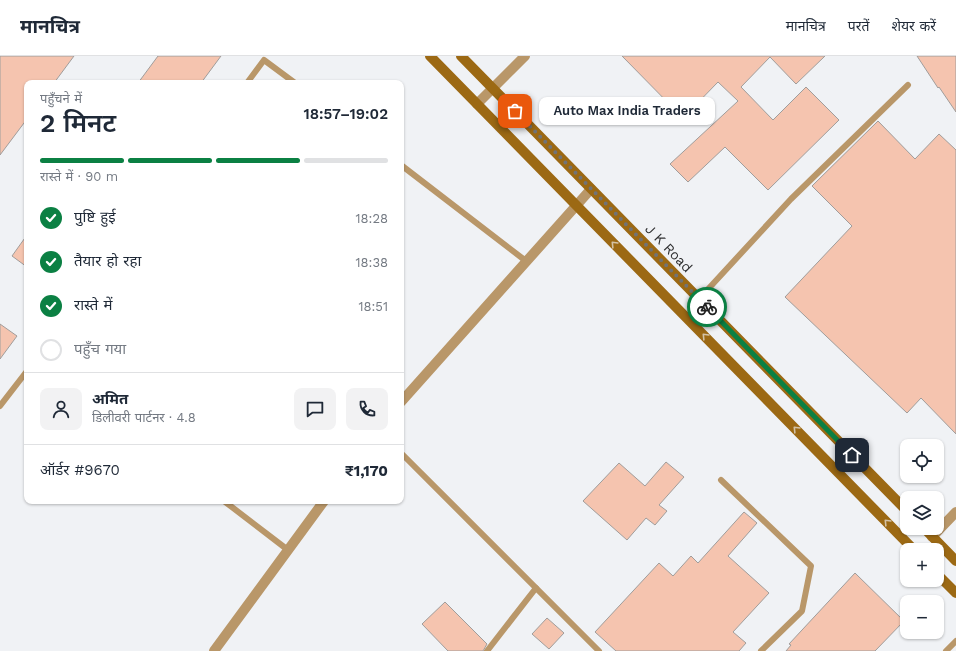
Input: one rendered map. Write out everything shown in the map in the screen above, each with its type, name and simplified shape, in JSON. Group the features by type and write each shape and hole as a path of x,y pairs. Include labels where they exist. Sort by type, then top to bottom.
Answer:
{"main road":[{"path":"430,56 907,543"},
{"name":"J K Road","path":"461,56 900,504"},
{"path":"932,537 935,543"},
{"path":"944,554 956,561"},
{"path":"944,581 956,593"}],"street":[{"path":"477,104 525,56"},
{"path":"404,399 591,189"},
{"path":"214,651 322,504"},
{"path":"932,537 956,512"}],"lane":[{"path":"249,80 264,60 290,80"},
{"path":"699,299 791,199 908,85"},
{"path":"404,167 526,261"},
{"path":"0,406 24,375"},
{"path":"404,456 599,651"},
{"path":"721,480 811,566 802,611 760,651"},
{"path":"228,504 288,550"},
{"path":"487,651 536,588"},
{"path":"946,651 956,641"}],"building":[{"path":"0,56 74,56 56,80 24,80 24,123 0,155"},
{"path":"158,56 221,56 203,80 140,80"},
{"path":"622,56 825,56 796,84 770,57 741,87 773,120 806,87 839,120 768,190 725,147 688,182 670,164 738,101 718,82 683,118"},
{"path":"917,56 956,56 956,112 939,87 938,88"},
{"path":"878,121 915,159 939,134 956,150 956,434 921,398 907,413 785,297 852,226 812,186"},
{"path":"24,239 24,265 12,256"},
{"path":"0,324 17,336 0,359"},
{"path":"666,462 684,477 659,505 667,511 655,525 646,518 627,540 583,501 619,463 645,486"},
{"path":"744,512 757,523 728,556 769,593 733,632 746,643 739,651 616,651 595,632 659,563 673,576 691,556 698,563"},
{"path":"855,573 900,617 900,625 875,651 786,651 791,645 789,644"},
{"path":"445,602 487,644 483,651 448,651 422,624"},
{"path":"547,618 564,633 549,649 532,634"}],"way so far":[{"path":"515,111 707,307"}],"place":[{"name":"Auto Max India Traders","path":"515,111"}],"route":[{"path":"707,307 852,455"}]}
